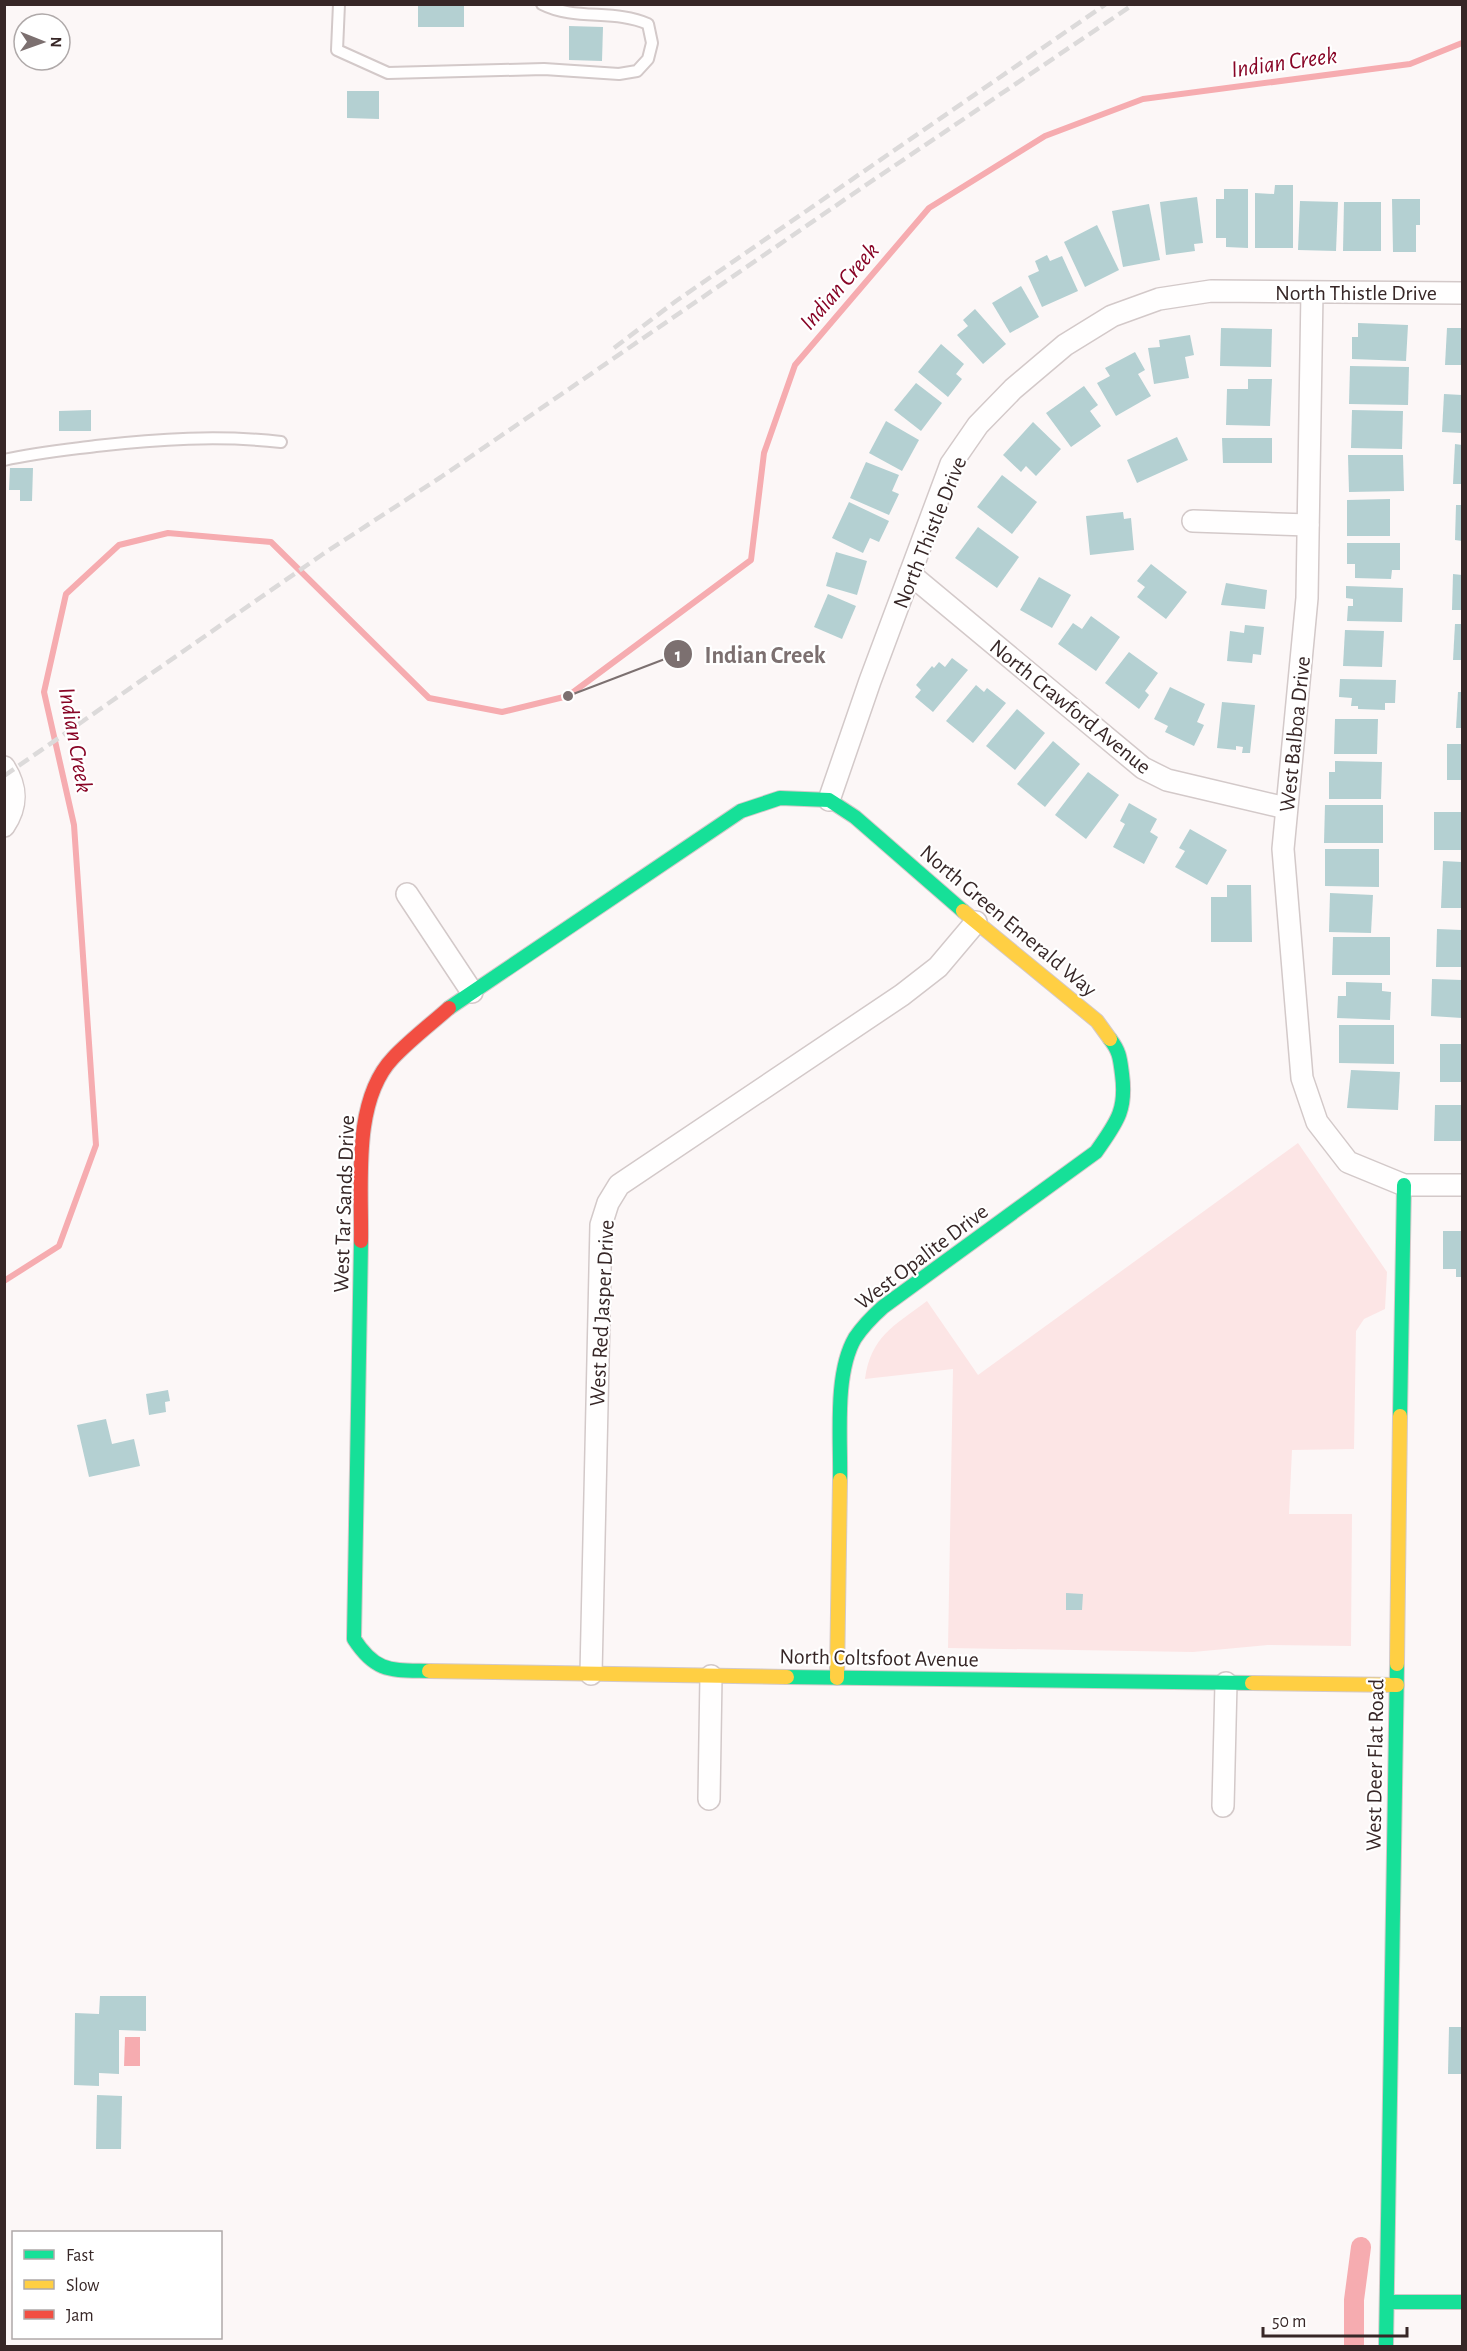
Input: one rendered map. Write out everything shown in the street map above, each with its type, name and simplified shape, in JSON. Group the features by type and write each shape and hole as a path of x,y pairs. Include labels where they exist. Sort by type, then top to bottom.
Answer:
{"street":[{"name":"North Thistle Drive","path":"829,800 951,464 978,425 1013,389 1065,345 1112,316 1159,299 1211,291 1462,293"},
{"name":"West Balboa Drive","path":"1311,292 1307,598 1283,849 1302,1077 1317,1122 1348,1162 1404,1185"},
{"path":"1192,521 1308,525"},
{"name":"North Crawford Avenue","path":"910,574 1143,768 1167,780 1286,808"},
{"path":"4,767 15,787 11,813 4,826"},
{"name":"West Tar Sands Drive","path":"365,1656 354,1639 363,1124 372,1089 392,1059 452,1005 741,811 780,798 829,800"},
{"name":"North Green Emerald Way","path":"829,800 855,818 976,922 1097,1021 1119,1052 1125,1096"},
{"path":"407,894 472,992"},
{"name":"West Red Jasper Drive","path":"591,1674 601,1225 608,1203 619,1185 902,995 938,967 976,922"},
{"name":"West Opalite Drive","path":"837,1678 842,1379 845,1360 852,1341 867,1321 882,1307 1096,1152 1116,1123 1125,1096"},
{"path":"1404,1185 1462,1185"},
{"name":"West Deer Flat Road","path":"1386,2346 1404,1185"},
{"name":"North Coltsfoot Avenue","path":"365,1656 388,1670 1397,1685"},
{"path":"709,1799 711,1676"},
{"path":"1223,1806 1226,1683"},
{"path":"1387,2302 1462,2302"}],"lane":[{"path":"339,4 336,50 388,73 544,69 619,74 637,71 648,59 652,43 648,24 622,16 553,10 542,4"},
{"path":"4,460 33,453 130,442 215,437 281,442"}],"shaded area":[{"path":"1298,1143 1387,1272 1385,1309 1364,1319 1356,1331 1354,1449 1292,1450 1289,1514 1352,1514 1351,1646 1268,1645 1193,1652 948,1648 953,1369 865,1379 868,1364 879,1342 894,1325 927,1301 978,1375"},
{"path":"125,2037 140,2037 140,2066 124,2066"}],"building":[{"path":"418,4 464,4 464,27 418,27"},
{"path":"569,26 603,27 602,61 569,60"},
{"path":"347,91 379,91 379,119 347,118"},
{"path":"1275,185 1293,185 1293,248 1255,248 1255,193 1274,194"},
{"path":"1224,189 1248,189 1248,248 1226,247 1226,238 1216,238 1216,199 1224,199"},
{"path":"1197,197 1203,243 1194,244 1195,251 1166,255 1160,202"},
{"path":"1392,199 1420,199 1420,225 1416,225 1416,252 1393,252"},
{"path":"1300,201 1338,202 1336,251 1298,250"},
{"path":"1344,202 1381,202 1381,251 1343,251"},
{"path":"1149,204 1160,260 1123,267 1112,211"},
{"path":"1097,225 1119,270 1085,287 1064,242"},
{"path":"1047,255 1050,261 1062,256 1078,291 1042,307 1028,276 1039,271 1035,261"},
{"path":"1021,286 1039,317 1010,333 992,303"},
{"path":"975,309 1006,344 983,364 957,335 968,326 963,320"},
{"path":"1358,323 1408,325 1406,361 1352,359 1352,337 1358,337"},
{"path":"1221,328 1272,329 1271,367 1220,366"},
{"path":"1447,328 1462,328 1462,365 1445,365"},
{"path":"1190,335 1194,355 1185,357 1189,378 1154,384 1148,348 1160,347 1159,340"},
{"path":"941,344 964,364 956,374 962,379 948,397 918,372"},
{"path":"1135,352 1145,370 1138,374 1151,396 1116,416 1097,383 1110,376 1105,368"},
{"path":"1350,366 1409,367 1408,405 1349,404"},
{"path":"1248,379 1272,379 1270,426 1226,425 1227,389 1248,389"},
{"path":"916,383 942,403 921,431 894,410"},
{"path":"1084,386 1098,405 1090,411 1101,426 1071,447 1046,413"},
{"path":"1444,394 1462,395 1462,433 1442,432"},
{"path":"91,410 91,431 59,431 59,411"},
{"path":"1352,410 1403,411 1402,449 1351,448"},
{"path":"886,421 919,440 902,471 869,453"},
{"path":"1033,422 1061,449 1036,476 1026,466 1021,472 1003,455"},
{"path":"1177,437 1188,460 1137,483 1127,460"},
{"path":"1222,438 1272,438 1272,463 1223,463"},
{"path":"1455,444 1462,445 1462,484 1453,484"},
{"path":"1348,455 1403,455 1404,491 1349,492"},
{"path":"866,462 899,475 892,491 899,494 889,515 850,498"},
{"path":"10,468 33,468 32,501 20,501 20,490 9,490"},
{"path":"1002,475 1037,502 1012,534 977,507"},
{"path":"1390,499 1390,536 1347,536 1347,500"},
{"path":"849,502 889,521 879,542 870,538 863,553 832,538"},
{"path":"1456,505 1462,505 1462,541 1455,540"},
{"path":"1123,512 1124,519 1131,518 1134,550 1090,555 1086,516"},
{"path":"978,527 1019,557 997,588 955,558"},
{"path":"1347,543 1400,543 1400,570 1392,570 1391,579 1355,578 1355,564 1347,564"},
{"path":"836,552 867,561 857,595 826,586"},
{"path":"1151,564 1187,592 1166,619 1137,597 1145,587 1137,581"},
{"path":"1453,574 1462,575 1462,610 1452,610"},
{"path":"1039,577 1071,595 1052,628 1020,610"},
{"path":"1226,583 1267,590 1265,609 1221,605"},
{"path":"1346,586 1403,588 1402,622 1347,621 1348,606 1353,606 1353,599 1346,598"},
{"path":"828,594 856,606 842,639 814,627"},
{"path":"1091,616 1120,637 1096,671 1058,644 1073,623 1082,629"},
{"path":"1455,624 1462,624 1462,660 1453,660"},
{"path":"1245,625 1264,627 1261,655 1253,654 1252,663 1227,661 1230,631 1244,633"},
{"path":"1345,630 1384,631 1382,667 1343,666"},
{"path":"1129,652 1158,673 1145,691 1149,695 1139,709 1105,683"},
{"path":"952,658 968,670 933,712 915,697 921,690 916,685 932,666 934,668 939,662 945,667"},
{"path":"1340,679 1396,680 1395,703 1385,703 1385,710 1358,709 1358,706 1351,706 1352,698 1339,697"},
{"path":"976,685 984,692 987,688 1006,703 973,743 946,721"},
{"path":"1170,687 1205,704 1197,722 1204,725 1194,746 1165,732 1168,726 1154,719"},
{"path":"1458,692 1462,692 1462,728 1456,728"},
{"path":"1222,702 1255,705 1250,753 1242,753 1243,747 1236,746 1236,750 1217,748"},
{"path":"1017,709 1045,733 1015,770 986,746"},
{"path":"1335,719 1378,719 1377,754 1334,754"},
{"path":"1053,741 1080,764 1045,807 1017,784"},
{"path":"1447,744 1462,744 1462,780 1447,780"},
{"path":"1335,761 1382,762 1381,799 1329,799 1329,772 1335,772"},
{"path":"1088,772 1119,795 1086,839 1055,815"},
{"path":"1129,803 1157,819 1150,832 1158,837 1144,864 1113,847 1125,824 1120,821"},
{"path":"1325,805 1383,805 1383,843 1324,843"},
{"path":"1434,812 1462,812 1462,850 1434,850"},
{"path":"1190,829 1227,850 1207,885 1175,867 1185,851 1179,848"},
{"path":"1325,849 1379,849 1379,887 1325,886"},
{"path":"1443,861 1462,862 1462,908 1441,908"},
{"path":"1227,885 1251,885 1252,942 1211,942 1211,897 1227,897"},
{"path":"1330,893 1373,895 1371,933 1329,932"},
{"path":"1437,929 1462,930 1462,967 1436,967"},
{"path":"1333,937 1390,937 1390,975 1332,975"},
{"path":"1432,979 1462,980 1462,1018 1431,1016"},
{"path":"1346,982 1382,983 1382,991 1391,992 1390,1020 1337,1018 1338,996 1346,996"},
{"path":"1339,1025 1394,1025 1394,1064 1339,1063"},
{"path":"1440,1044 1462,1044 1462,1082 1440,1082"},
{"path":"1351,1070 1400,1072 1398,1110 1347,1108"},
{"path":"1435,1105 1462,1105 1462,1141 1434,1141"},
{"path":"1443,1231 1462,1231 1462,1277 1456,1277 1456,1269 1443,1269"},
{"path":"168,1390 170,1401 165,1402 166,1412 149,1415 146,1394"},
{"path":"106,1419 112,1444 134,1439 140,1466 89,1477 77,1425"},
{"path":"1066,1593 1083,1594 1082,1610 1066,1610"},
{"path":"100,1996 146,1996 146,2031 119,2030 119,2074 99,2073 99,2086 74,2085 75,2013 99,2014"},
{"path":"1449,2027 1462,2027 1462,2074 1448,2074"},
{"path":"97,2095 122,2096 121,2149 96,2149"}],"waterway":[{"name":"Indian Creek","path":"4,1281 59,1246 96,1145 74,825 44,692 66,594 119,545 168,533 271,542 429,698 502,712 568,696 751,560 764,453 795,365 929,208 1045,136 1143,99 1410,64 1462,43"},
{"path":"1354,2346 1354,2300 1361,2247"}],"railway":[{"path":"614,348 676,301 1106,4"},
{"path":"4,776 323,554 441,477 1134,4"}],"traffic: fast":[{"path":"449,1008 741,811 780,798 829,800 855,817 963,911"},
{"path":"840,1480 841,1388 848,1353 855,1338 883,1307 1096,1152 1114,1124 1123,1098 1120,1060 1110,1039"},
{"path":"1400,1416 1404,1185"},
{"path":"361,1241 354,1639 377,1664 394,1669 429,1671"},
{"path":"1386,2346 1397,1664"},
{"path":"787,1677 1252,1683"},
{"path":"1387,2302 1462,2302"}],"traffic: slow":[{"path":"963,911 1097,1021 1110,1039"},
{"path":"1397,1664 1400,1416"},
{"path":"837,1678 840,1480"},
{"path":"429,1671 787,1677"},
{"path":"1252,1683 1397,1685"}],"traffic: jam":[{"path":"361,1241 362,1144 371,1097 380,1076 393,1058 449,1008"}],"place":[{"name":"Indian Creek","path":"568,696"}]}
